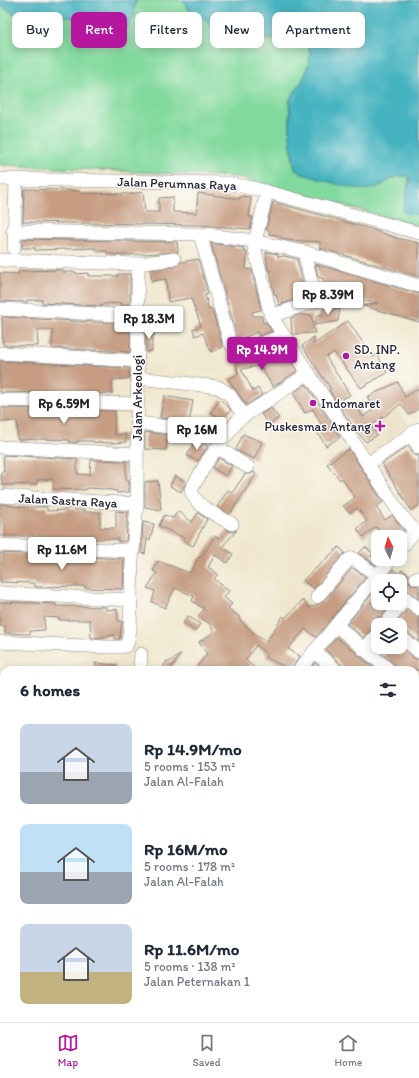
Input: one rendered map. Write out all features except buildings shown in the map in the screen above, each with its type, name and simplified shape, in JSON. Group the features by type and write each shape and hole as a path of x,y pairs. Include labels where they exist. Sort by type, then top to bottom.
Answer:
{"street":[{"name":"Jalan Perumnas Raya","path":"0,179 226,183 267,192 419,234"},
{"path":"14,248 13,231 16,180"},
{"path":"267,192 254,241 256,257 271,316 401,515 417,531 407,542"},
{"path":"13,231 200,234 254,241 304,252 419,286"},
{"path":"200,234 229,340 232,346 237,348 244,347 283,336"},
{"path":"271,316 316,301 304,252"},
{"path":"0,260 138,264 174,260"},
{"name":"Jalan Arkeologi","path":"0,642 116,647 127,645 130,630 133,551 137,504 138,264"},
{"path":"0,309 137,316"},
{"path":"0,353 138,360"},
{"path":"232,524 198,503 193,498 191,490 217,446 238,420 309,372"},
{"path":"138,378 218,387 229,394 244,416"},
{"path":"0,400 138,404"},
{"path":"138,423 185,429"},
{"path":"369,464 415,432 419,448"},
{"path":"217,446 248,467"},
{"path":"0,447 137,454"},
{"name":"Jalan Sastra Raya","path":"0,496 137,504"},
{"path":"0,545 133,551"},
{"path":"317,597 350,558 354,558 376,574"},
{"path":"302,666 336,625 371,588"},
{"path":"0,593 131,600"},
{"path":"407,599 419,609"},
{"path":"336,625 383,666"},
{"path":"364,650 371,642"},
{"path":"407,642 419,652"},
{"path":"314,651 331,666"},
{"path":"140,666 141,654"}],"shaded area":[{"name":"Puskesmas Antang","path":"387,398 414,430 372,458 348,423 361,413 363,415"}],"green space":[{"path":"137,0 183,0 190,12 135,12 135,48 202,48 202,16 210,24 210,48 264,48 264,40 272,40 272,48 308,48 310,62 304,77 289,103 292,156 295,169 379,187 397,177 409,177 404,212 419,215 419,226 237,177 0,165 0,5 12,12 12,48 63,48 63,18 70,17 71,48 127,48 127,17 134,16 135,3"}],"water":[{"path":"0,0 137,0 135,3 134,16 127,27 127,12 71,12 71,17 63,18 63,12 12,12 0,5"},
{"path":"183,0 419,0 419,215 404,212 403,209 410,180 409,177 399,176 374,188 363,189 302,174 295,169 290,139 290,99 305,76 311,53 309,48 365,48 365,12 272,12 272,39 264,39 264,12 210,12 210,24 202,18 202,12 191,12"}],"place":[{"name":"SD. INP. Antang","path":"346,356"},
{"name":"Indomaret","path":"313,403"},
{"name":"Puskesmas Antang","path":"380,426"}]}
